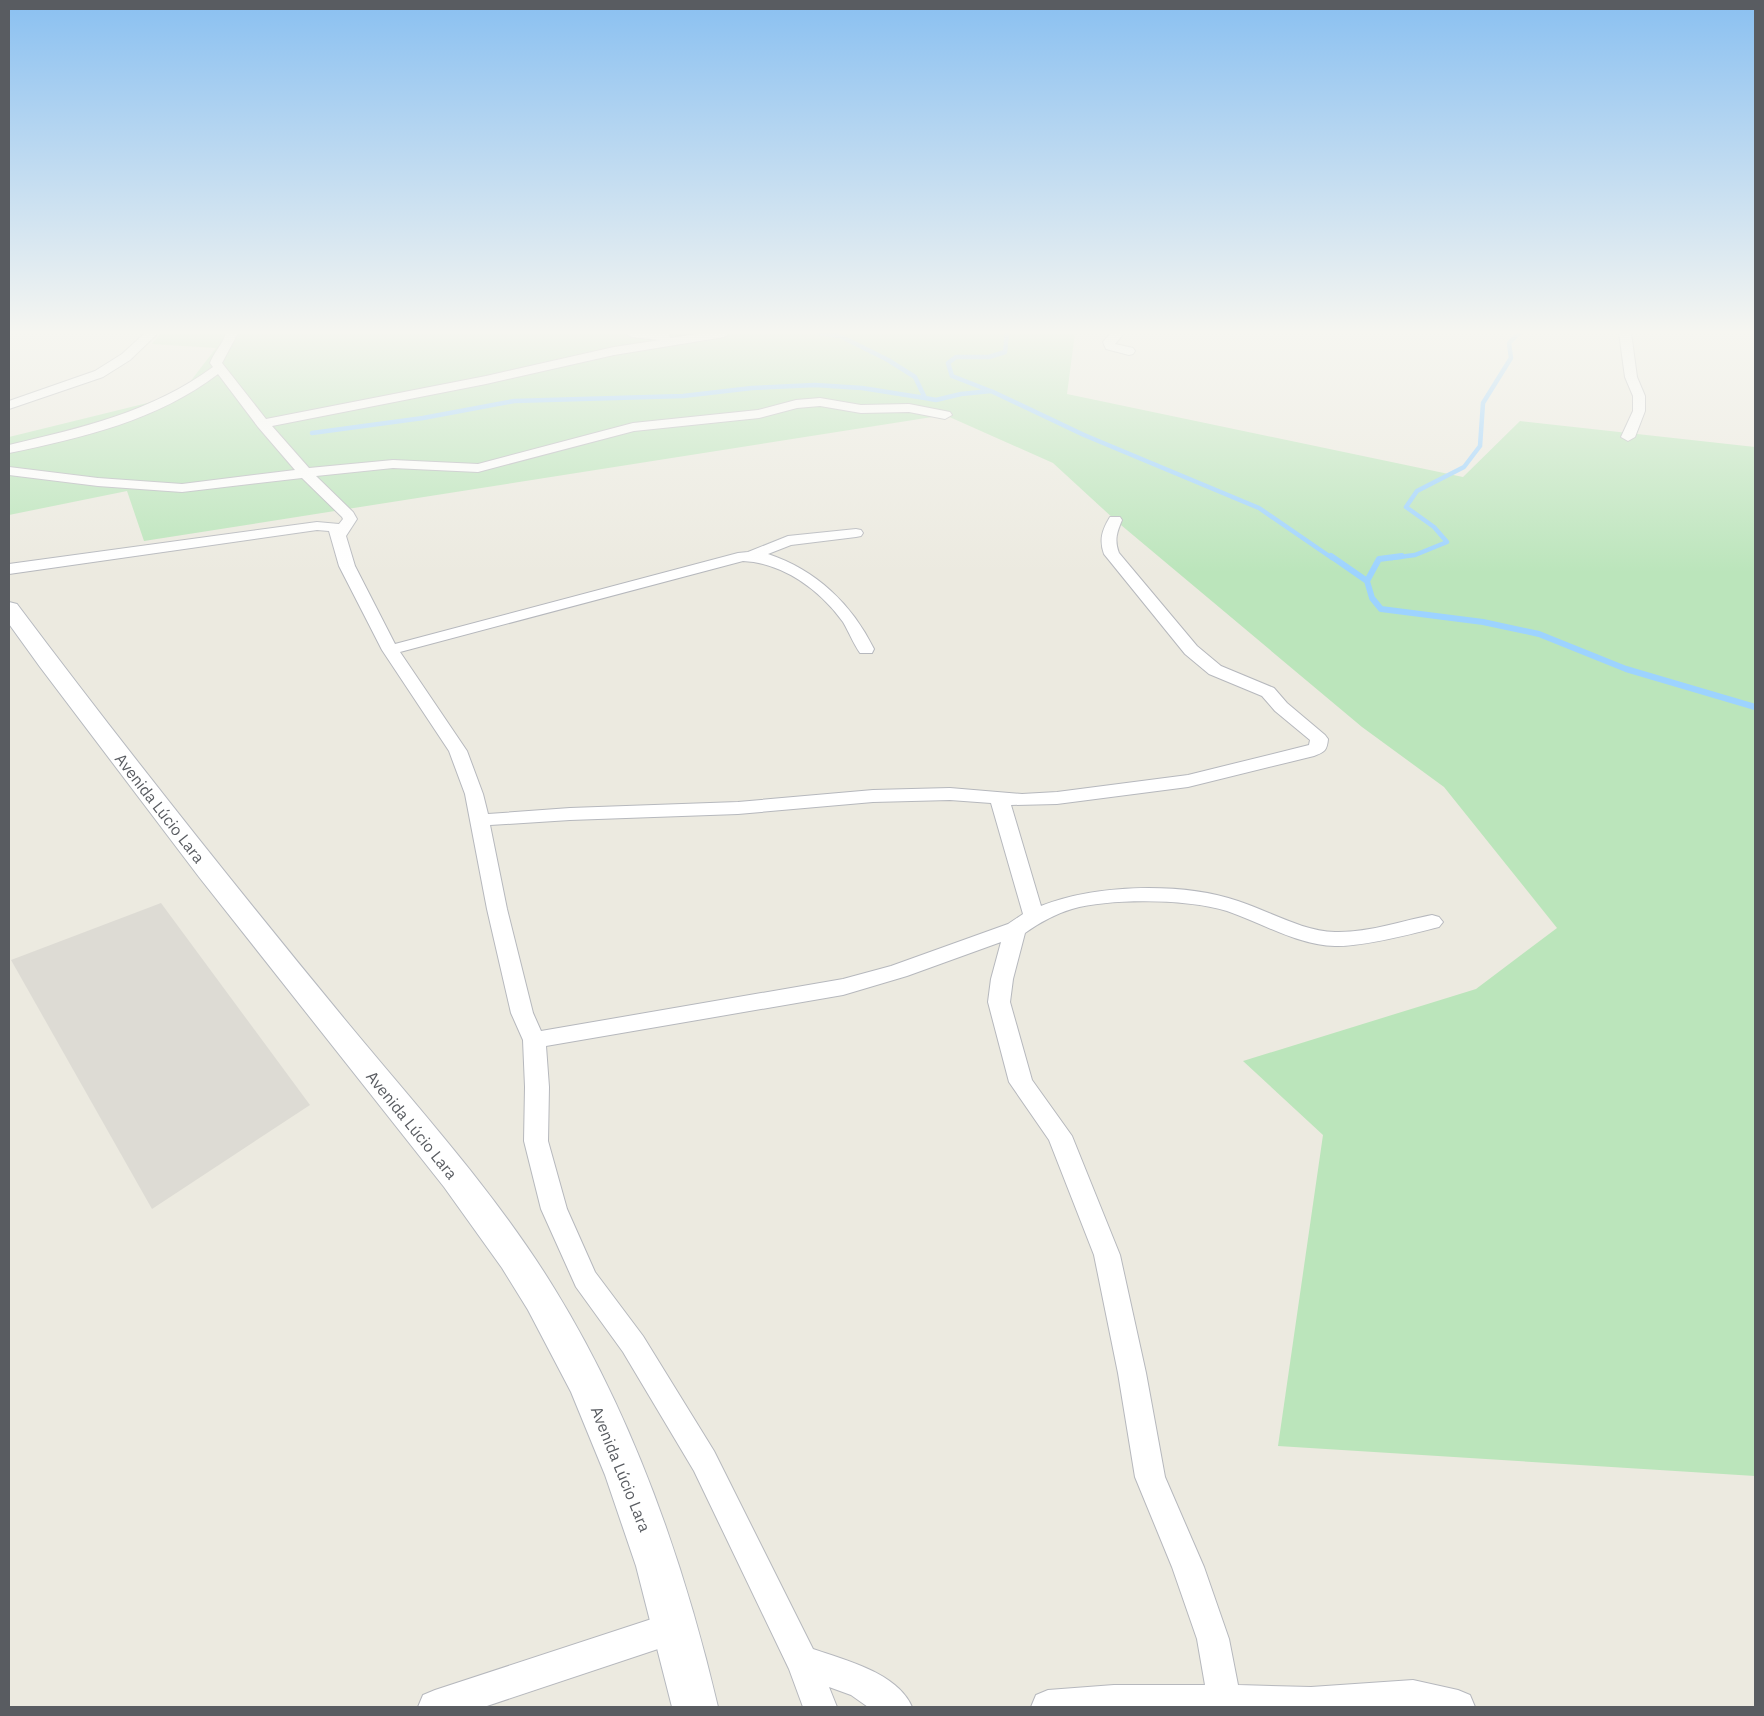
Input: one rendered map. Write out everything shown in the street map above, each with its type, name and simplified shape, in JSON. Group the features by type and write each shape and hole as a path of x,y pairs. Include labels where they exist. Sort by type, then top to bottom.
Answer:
{"main road":[{"name":"Avenida Lúcio Lara","path":"9,609 77,702 240,910 441,1160 501,1239 536,1292 567,1345 610,1436 640,1513 676,1627 695,1707"}],"street":[{"path":"9,449 71,434 136,413"},
{"path":"255,413 306,473 348,515 350,519 339,535"},
{"path":"263,424 318,413"},
{"path":"9,471 98,482 182,488 393,464 478,468 633,427 762,413"},
{"path":"935,413 945,415"},
{"path":"1628,437 1638,413"},
{"path":"481,820 570,814 738,808 873,796 950,794 1022,800 1057,798 1188,781 1318,748 1319,740 1310,730 1281,707 1268,692 1215,670 1191,650 1154,605 1146,592 1112,554 1108,543 1109,534 1115,520"},
{"path":"9,569 317,526 334,527 339,535 347,566 390,650 458,751 474,794 481,820 499,919 522,1013 534,1040 537,1087 536,1141 554,1209 585,1279 633,1344 704,1461 802,1661 820,1707"},
{"path":"753,556 788,541 856,533"},
{"path":"390,650 733,559 753,556 762,556 786,566 809,581 849,617 861,634 866,649"},
{"path":"999,798 1025,923 1002,979 999,1002 1022,1082 1060,1136 1107,1255 1132,1374 1150,1477 1188,1567 1210,1630 1225,1704"},
{"path":"534,1040 843,987 899,971 1025,923 1068,903 1117,895 1188,897 1230,905 1309,935 1335,939 1360,937 1432,922"},
{"path":"435,1707 676,1627"},
{"path":"802,1661 862,1682 895,1707"},
{"path":"1048,1707 1114,1702 1311,1704 1414,1697 1458,1707"}],"shaded area":[{"path":"161,903 310,1105 152,1209 11,960"}],"green space":[{"path":"106,413 1158,413 1463,477 1520,421 1755,447 1755,1476 1278,1446 1323,1135 1243,1061 1476,989 1557,928 1444,787 1362,727 1115,520 1053,463 945,415 144,541 127,491 9,515 9,437"}],"waterway":[{"path":"312,433 449,413"},
{"path":"1038,413 1084,435 1259,508 1332,558"},
{"path":"1391,558 1415,555 1447,542 1434,527 1406,507 1417,491 1464,467 1480,446 1482,413"},
{"path":"1331,556 1367,581"},
{"path":"1367,581 1379,559 1402,556"},
{"path":"1367,581 1372,598 1381,609 1483,622 1539,634 1626,669 1755,707"}]}
